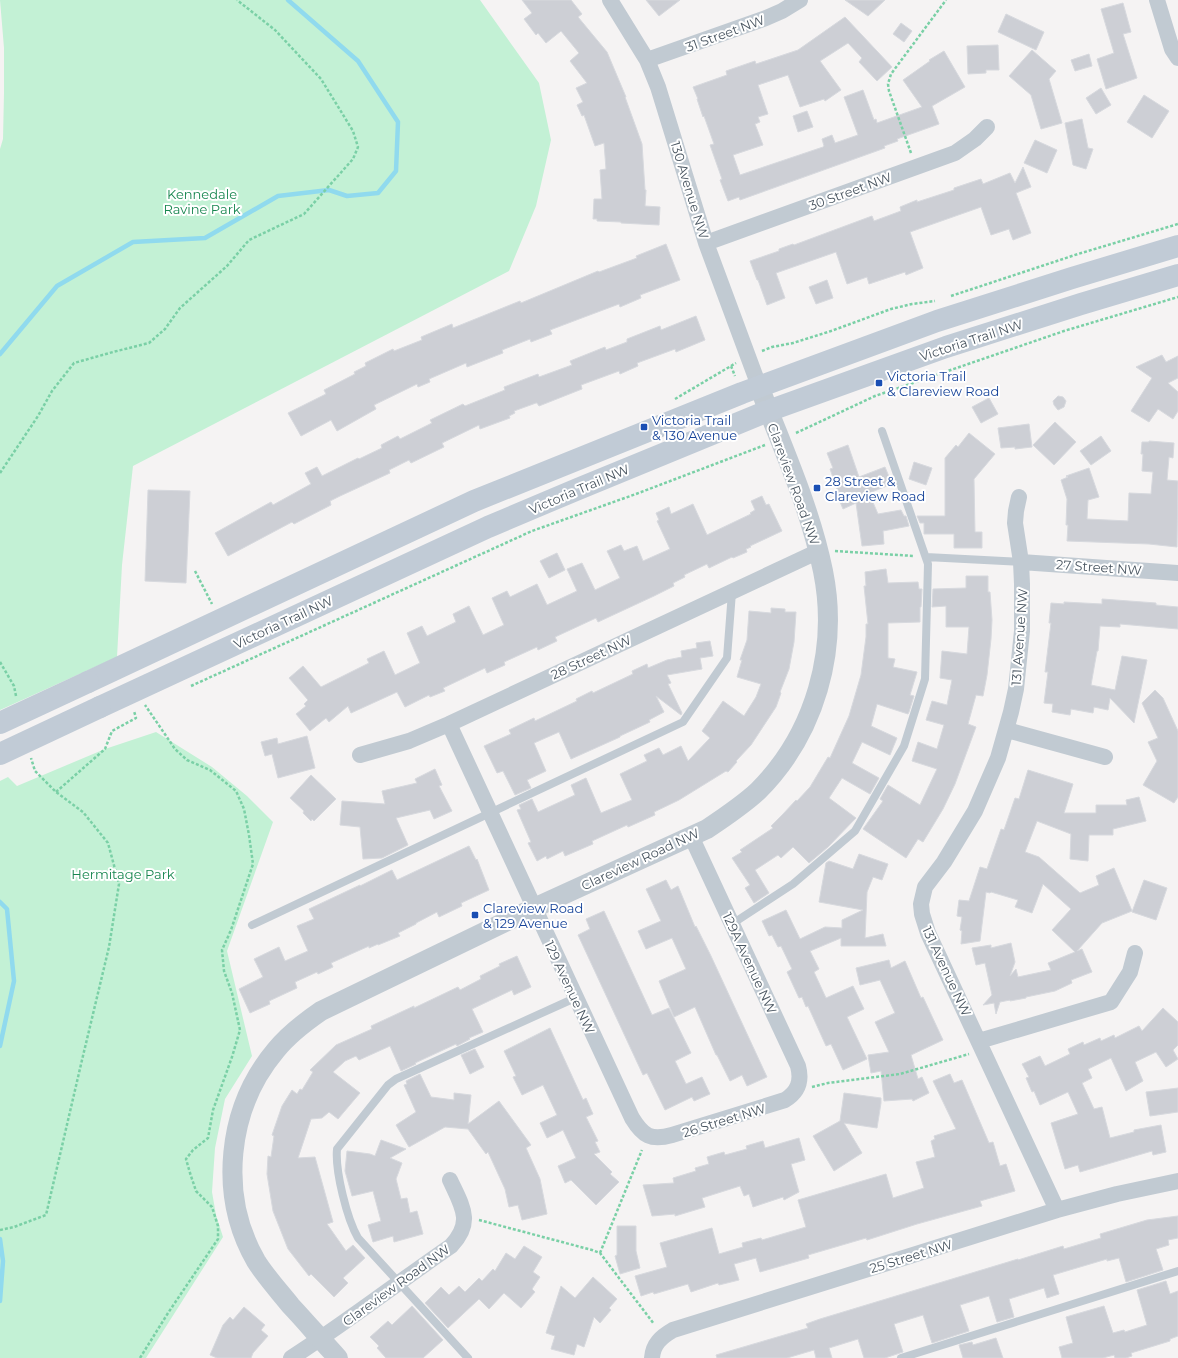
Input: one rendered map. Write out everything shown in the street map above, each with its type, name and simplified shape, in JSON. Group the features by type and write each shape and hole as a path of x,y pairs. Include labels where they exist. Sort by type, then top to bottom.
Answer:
{"main road":[{"path":"0,723 474,501 758,386 937,321 1178,246"},
{"name":"Victoria Trail NW","path":"0,754 488,527 768,411 954,345 1081,304 1178,275"}],"street":[{"name":"130 Avenue NW","path":"610,0 647,60 658,87 706,243 758,386"},
{"name":"31 Street NW","path":"647,60 766,18 782,11 800,0"},
{"path":"1157,0 1172,49 1178,58"},
{"name":"30 Street NW","path":"706,243 955,153 975,139 987,127"},
{"name":"Clareview Road NW","path":"338,1358 266,1276 246,1241 235,1202 233,1182 234,1149 238,1122 245,1103 253,1085 271,1056 289,1036 321,1011 534,908 707,829 758,791 785,758 806,721 821,680 828,638 827,594 819,551 810,520 800,490 758,386"},
{"name":"131 Avenue NW","path":"1019,497 1015,522 1021,562 1023,604 1020,658 1016,689 998,758 975,811 944,862 925,887 921,904 922,914 928,933 1057,1210"},
{"name":"28 Street NW","path":"360,755 409,741 448,724 819,551"},
{"name":"27 Street NW","path":"1021,562 1178,572"},
{"name":"129 Avenue NW","path":"448,724 632,1118 642,1133 648,1136"},
{"path":"1006,730 1105,757"},
{"name":"129A Avenue NW","path":"691,836 798,1066 800,1075 796,1091"},
{"path":"981,1045 1110,1002 1130,972 1135,953"},
{"name":"26 Street NW","path":"648,1136 664,1137 777,1104 792,1096 796,1091"},
{"path":"450,1180 465,1216"},
{"name":"25 Street NW","path":"652,1354 663,1336 681,1328 1057,1210 1117,1194 1178,1181"},
{"name":"Clareview Road NW","path":"291,1358 451,1246 458,1239 465,1216"}],"lane":[{"path":"732,924 793,884 855,831 904,746 925,679 928,564 882,431"},
{"path":"926,558 1021,562"},
{"path":"252,924 684,722 727,658 732,592"},
{"path":"468,1358 358,1238 349,1219 336,1161 337,1149 388,1084 396,1079 575,998"},
{"path":"901,1358 1178,1270"}],"path":[{"path":"0,473 38,416 52,391 74,363 149,343 165,329 180,308 227,266 249,240 304,214 353,159 358,147 352,131 321,79 275,30 237,0"},
{"path":"916,167 890,91 888,80 946,0"},
{"path":"948,298 954,294 1078,254 1178,224"},
{"path":"185,689 199,684 532,531 644,492 798,432 875,396 1064,331 1178,297"},
{"path":"674,400 748,357 772,347 794,343 831,331 891,308 939,301"},
{"path":"819,551 843,550 926,558"},
{"path":"195,571 220,620"},
{"path":"0,662 14,686 18,702"},
{"path":"140,1358 168,1313 218,1239 218,1226 212,1207 196,1191 186,1159 193,1150 208,1138 213,1110 240,1030 232,994 224,971 222,950 252,864 249,835 244,809 236,791 210,770 187,760 175,749 144,703 151,701"},
{"path":"56,792 105,749 112,731 136,718 133,708"},
{"path":"0,1230 14,1227 46,1215 109,947 119,884 108,843 83,812 56,792 34,771 31,756"},
{"path":"796,1091 828,1083 900,1074 981,1045"},
{"path":"600,1253 648,1136"},
{"path":"465,1216 600,1253 663,1336"}],"green space":[{"name":"Kennedale Ravine Park","path":"0,0 480,0 539,83 551,140 536,206 509,271 133,466 122,565 117,657 0,710 0,149 3,139 4,48"},
{"name":"Hermitage Park","path":"156,732 212,767 247,796 273,822 227,951 252,1056 225,1099 215,1148 212,1192 216,1215 223,1237 146,1358 0,1358 0,781 8,777 17,786 105,749"}],"building":[{"path":"522,0 571,0 582,14 578,17 607,52 626,97 642,144 646,190 645,206 660,207 659,225 597,221 597,219 593,219 594,199 602,199 600,170 606,169 604,143 595,146 584,115 582,116 577,105 583,102 576,88 587,83 570,61 579,53 561,31 546,43 538,33 536,35 524,19 532,13"},
{"path":"646,0 680,0 659,16"},
{"path":"845,0 885,0 868,16"},
{"path":"1123,3 1131,32 1123,34 1137,78 1106,89 1097,59 1114,53 1101,9"},
{"path":"1006,14 1044,32 1036,50 998,32"},
{"path":"845,17 892,67 877,81 859,62 862,58 848,43 820,61 841,90 825,101 824,99 800,107 788,75 758,85 768,114 758,117 760,122 755,124 763,145 733,155 740,175 823,147 822,139 832,135 835,143 858,135 844,97 863,90 874,120 876,119 877,123 922,107 903,80 930,61 929,60 944,51 965,87 932,106 939,124 897,139 898,141 884,146 885,148 740,200 739,197 728,201 710,145 714,144 693,87 727,75 726,71 755,61 756,64 798,50"},
{"path":"901,23 912,31 904,42 893,34"},
{"path":"998,45 999,70 986,70 986,73 968,74 967,46"},
{"path":"1032,50 1056,71 1049,79 1062,123 1041,129 1031,95 1009,76"},
{"path":"1089,54 1092,66 1075,71 1071,60"},
{"path":"1101,88 1111,105 1096,114 1086,98"},
{"path":"1144,95 1169,111 1152,138 1127,122"},
{"path":"807,111 813,127 798,132 793,116"},
{"path":"1082,119 1088,148 1093,149 1086,169 1073,165 1065,123"},
{"path":"1035,140 1057,150 1047,173 1024,163"},
{"path":"1023,167 1031,187 1016,193 1031,233 1013,240 1009,229 991,235 981,207 910,232 923,268 906,275 905,272 869,284 867,277 847,284 836,252 776,273 785,298 767,305 750,261 779,251 779,249 793,244 794,245 872,216 874,221 901,211 900,207 917,200 917,202 954,190 954,188 981,179 983,184 1010,173 1015,183"},
{"path":"666,244 680,280 640,295 641,298 620,307 619,304 550,330 552,334 531,342 530,339 502,350 503,353 467,367 466,363 429,379 430,382 418,387 417,384 374,405 376,409 337,431 331,420 301,436 288,413 326,394 324,390 355,374 354,372 366,366 365,363 393,349 394,351 422,340 421,337 452,324 453,328 520,301 521,303 598,271 599,272 637,258 636,256"},
{"path":"827,280 833,298 816,304 809,287"},
{"path":"696,316 705,340 676,352 675,349 637,363 638,366 620,374 619,371 581,385 582,389 539,406 536,403 514,411 515,413 509,416 510,418 480,429 479,425 442,443 444,447 411,463 409,460 389,470 390,473 330,501 331,505 294,524 292,522 228,556 215,533 271,502 273,505 311,484 305,473 317,467 322,476 382,448 381,445 398,436 400,439 432,423 430,420 463,404 465,406 505,390 504,387 538,374 539,377 572,365 570,361 605,347 606,350 627,342 627,339 660,326 661,330"},
{"path":"1162,355 1166,362 1178,356 1178,378 1168,383 1178,392 1178,411 1173,419 1158,409 1149,422 1131,411 1152,378 1136,367"},
{"path":"1058,396 1063,397 1066,401 1064,407 1058,410 1053,401"},
{"path":"989,398 998,414 981,423 972,407"},
{"path":"1055,422 1076,442 1054,465 1033,445"},
{"path":"1029,424 1032,447 1015,449 1015,447 1001,448 998,428"},
{"path":"969,433 995,454 974,479 975,532 982,532 982,548 954,548 954,534 924,534 924,523 920,523 917,516 945,516 945,458 956,445 958,447"},
{"path":"1101,436 1111,451 1091,465 1080,451"},
{"path":"1149,441 1174,443 1173,458 1169,457 1167,480 1178,481 1177,547 1149,544 1067,541 1067,499 1061,480 1068,477 1066,476 1089,468 1099,497 1088,500 1087,519 1128,521 1129,493 1151,494 1153,472 1142,471 1143,454 1141,454 1142,442"},
{"path":"848,445 859,477 885,467 892,484 869,493 878,514 901,510 904,516 906,516 909,526 883,531 884,544 862,546 856,503 843,509 835,490 837,489 830,469 833,468 827,453"},
{"path":"914,462 932,468 926,485 909,479"},
{"path":"148,490 190,491 186,583 145,581"},
{"path":"762,496 766,505 769,504 782,531 750,546 751,547 746,549 747,552 733,558 732,557 709,568 707,564 684,575 685,577 673,583 674,586 654,596 598,622 596,618 555,637 557,641 538,650 537,647 504,662 505,665 487,673 485,668 443,688 445,691 430,697 429,695 405,707 397,692 351,713 348,706 329,722 326,718 310,731 296,714 306,706 304,704 308,700 289,678 303,666 321,687 369,663 367,659 384,651 395,675 420,663 407,633 422,626 427,636 456,622 453,614 469,606 483,635 504,625 492,598 507,591 510,597 537,584 547,605 577,591 567,569 582,563 595,590 620,578 607,551 621,545 624,551 637,546 643,561 670,549 657,521 659,520 656,513 669,507 671,514 693,504 707,535 751,514 750,513 755,510 751,501"},
{"path":"557,553 565,570 549,578 540,561"},
{"path":"886,569 888,583 918,582 919,589 922,589 920,622 888,623 888,658 895,659 893,667 917,672 910,695 914,696 909,712 908,714 877,704 871,726 897,738 890,755 862,742 852,763 879,778 870,794 842,778 829,798 856,818 828,847 809,863 793,847 781,858 778,855 755,870 769,893 754,903 745,888 750,885 732,858 742,852 740,850 773,828 771,826 810,787 828,757 830,758 849,716 861,675 866,637 866,624 868,624 864,586 866,586 865,572"},
{"path":"966,576 988,576 988,592 990,592 992,620 987,675 983,696 976,695 968,724 976,727 955,784 943,809 923,842 918,839 906,858 863,829 883,801 880,799 888,785 920,805 937,769 912,761 918,742 937,749 944,725 926,720 932,701 947,705 952,680 940,678 942,651 967,654 969,627 946,627 946,606 932,607 933,589 966,588"},
{"path":"1102,599 1156,603 1156,605 1178,607 1178,629 1120,624 1120,627 1100,626 1098,651 1091,685 1115,690 1122,656 1147,660 1134,723 1110,698 1108,710 1094,707 1093,713 1071,709 1070,715 1052,712 1053,704 1044,703 1048,672 1045,672 1051,623 1049,623 1051,603 1064,604 1064,602 1102,604"},
{"path":"771,608 785,609 785,612 796,612 794,642 789,669 776,707 751,745 728,772 726,771 679,800 654,812 655,815 628,827 627,825 592,841 593,844 565,856 563,851 547,859 546,856 537,861 528,843 531,842 517,810 521,809 519,805 532,799 538,812 575,795 571,785 586,778 601,813 632,800 620,774 647,761 644,755 659,748 663,755 681,746 688,761 710,738 702,731 723,701 744,716 756,697 761,684 737,677 742,660 740,660 747,640 749,611 771,613"},
{"path":"710,641 713,656 700,658 702,669 667,675 671,683 668,684 682,713 681,715 656,696 664,712 649,720 650,722 571,759 559,732 534,743 546,771 527,780 531,788 515,795 503,771 497,773 484,746 511,734 509,730 534,718 535,721 577,701 576,699 592,691 593,693 633,674 632,671 647,664 648,668 667,660 682,657 681,651 697,648 696,643"},
{"path":"1155,690 1163,698 1178,731 1178,797 1174,803 1143,785 1157,761 1148,742 1158,738 1142,703"},
{"path":"307,736 315,768 278,778 272,754 265,756 261,742 277,738 278,744"},
{"path":"435,769 442,785 439,786 452,811 434,819 430,810 396,818 408,845 382,858 363,859 360,827 340,825 342,801 385,804 382,791 417,783 415,779"},
{"path":"1028,770 1073,784 1064,813 1096,813 1096,805 1127,805 1126,800 1139,797 1146,821 1113,829 1113,835 1089,835 1088,861 1070,859 1071,834 1037,821 1025,852 1039,857 1080,893 1099,885 1096,876 1114,868 1132,911 1102,923 1077,951 1082,949 1092,972 1071,980 1072,983 1055,991 1000,1002 996,1014 994,1003 983,1005 992,995 985,963 976,965 972,948 991,945 991,948 1011,943 1015,962 1010,976 1016,969 1018,977 1051,970 1048,963 1075,952 1052,930 1071,909 1043,884 1032,913 1015,907 1018,900 991,892 986,892 980,941 961,944 962,931 960,930 962,917 957,916 959,900 969,901 980,867 987,869 1001,829 1004,830 1015,798 1019,799"},
{"path":"311,775 336,799 314,821 312,819 311,821 303,813 304,811 290,798"},
{"path":"469,846 476,860 477,859 489,890 461,903 462,906 439,917 437,912 398,933 400,936 369,948 369,946 331,963 333,967 318,974 317,972 295,982 297,988 269,1001 270,1004 250,1013 239,989 263,977 254,959 279,947 285,961 308,951 297,926 314,919 309,909 392,870 397,880"},
{"path":"859,854 888,864 882,880 873,877 867,892 865,938 883,934 886,946 841,946 841,938 810,951 819,969 814,972 826,998 853,986 864,1009 847,1017 867,1059 843,1070 831,1044 826,1046 808,1006 806,1007 802,997 799,998 787,972 792,969 781,946 778,947 772,935 769,936 762,921 786,910 800,939 825,927 842,928 842,920 863,910 819,902 826,863 829,861 853,869"},
{"path":"666,880 671,890 678,886 695,927 696,926 711,956 767,1077 747,1086 742,1075 730,1081 716,1055 695,1007 674,1017 659,981 686,969 672,938 646,949 638,931 661,921 646,889"},
{"path":"1144,880 1167,888 1156,920 1132,912"},
{"path":"604,911 652,1015 669,1008 691,1053 675,1061 686,1084 702,1077 710,1094 694,1101 692,1097 665,1110 647,1073 643,1075 578,935 590,929 586,919"},
{"path":"517,956 531,987 514,995 512,990 472,1009 483,1032 469,1038 470,1039 457,1046 456,1044 401,1071 390,1046 359,1060 356,1056 345,1061 333,1072 360,1093 338,1119 329,1112 322,1118 311,1119 298,1158 315,1157 333,1222 327,1224 346,1251 353,1245 365,1258 343,1278 348,1283 334,1297 311,1274 309,1276 288,1249 273,1211 267,1174 268,1156 271,1157 274,1136 272,1135 282,1106 292,1090 297,1094 300,1089 302,1090 313,1072 310,1070 336,1045 372,1029 371,1026 414,1006 414,1008 458,987 460,990 481,979 480,976 500,966 499,964"},
{"path":"889,960 891,968 905,961 921,998 923,997 943,1040 911,1055 918,1079 922,1077 929,1093 913,1101 912,1099 884,1101 881,1071 871,1073 868,1055 889,1052 875,1022 895,1013 880,980 860,985 856,968"},
{"path":"1163,1008 1178,1022 1178,1045 1173,1050 1178,1059 1166,1067 1156,1052 1135,1062 1143,1081 1126,1091 1111,1058 1088,1069 1092,1078 1082,1083 1094,1109 1102,1107 1110,1138 1134,1132 1134,1130 1161,1125 1166,1152 1153,1155 1152,1151 1080,1172 1078,1165 1065,1169 1051,1123 1078,1114 1068,1092 1040,1105 1034,1091 1032,1092 1026,1078 1029,1077 1022,1064 1040,1056 1045,1066 1070,1054 1068,1049 1083,1042 1084,1045 1100,1038 1101,1041 1114,1035 1115,1038 1139,1026 1142,1031"},
{"path":"550,1028 583,1100 586,1098 593,1114 586,1117 598,1141 595,1142 600,1152 594,1154 612,1172 610,1174 619,1182 596,1205 571,1180 565,1183 558,1166 576,1158 563,1130 547,1138 540,1123 557,1115 543,1085 522,1095 513,1077 516,1076 504,1051"},
{"path":"475,1049 484,1067 470,1074 461,1055"},
{"path":"420,1074 431,1097 454,1100 454,1093 471,1095 468,1124 499,1101 531,1145 526,1148 540,1179 547,1214 522,1220 518,1205 509,1207 505,1189 488,1152 486,1154 468,1129 445,1127 409,1147 396,1125 416,1112 404,1085 407,1084 406,1081"},
{"path":"950,1074 954,1083 962,1080 989,1143 993,1142 1000,1166 1006,1164 1015,1191 980,1201 982,1206 867,1240 866,1238 808,1255 809,1258 760,1272 756,1258 734,1264 739,1280 719,1285 718,1283 691,1292 688,1284 654,1294 653,1292 641,1296 635,1276 667,1267 660,1243 712,1228 719,1254 743,1247 742,1243 761,1238 762,1240 806,1227 798,1200 886,1174 893,1198 924,1188 916,1162 935,1157 931,1141 935,1139 934,1136 956,1129 933,1081"},
{"path":"1178,1088 1178,1112 1150,1116 1146,1092"},
{"path":"844,1093 881,1098 881,1103 877,1128 844,1123 862,1153 834,1171 813,1136 840,1121"},
{"path":"799,1138 805,1160 791,1164 799,1192 784,1200 783,1197 753,1207 749,1194 744,1196 740,1186 702,1198 705,1207 675,1216 675,1214 652,1216 643,1185 674,1183 673,1178 696,1171 695,1168 709,1164 707,1157 724,1152 725,1155 747,1149 746,1146 763,1141 765,1148"},
{"path":"381,1140 406,1149 390,1158 402,1163 396,1179 401,1199 407,1198 410,1213 417,1211 423,1234 394,1242 393,1236 373,1242 368,1225 381,1221 373,1191 352,1196 345,1171 347,1151 375,1156"},
{"path":"1178,1216 1178,1238 1168,1240 1169,1245 1156,1249 1163,1270 1126,1282 1119,1258 1107,1261 1107,1259 1053,1275 1059,1294 1047,1298 1044,1288 1009,1299 1014,1317 997,1322 989,1296 960,1305 969,1331 932,1343 923,1315 894,1324 903,1352 885,1358 864,1358 858,1339 829,1348 832,1358 816,1358 814,1350 787,1358 717,1358 716,1355 808,1328 806,1324 820,1319 1063,1246 1064,1249 1101,1238 1100,1234 1147,1220"},
{"path":"617,1226 636,1226 636,1251 640,1268 620,1274 615,1256 617,1255"},
{"path":"524,1246 542,1257 533,1272 540,1277 532,1289 535,1292 521,1308 504,1293 489,1309 479,1299 448,1328 425,1303 441,1287 449,1295 459,1286 465,1292 479,1278 482,1281 493,1269 495,1271 506,1253 515,1259"},
{"path":"593,1277 617,1299 609,1308 611,1310 600,1323 594,1317 584,1347 577,1344 574,1355 551,1349 555,1336 546,1333 561,1286 575,1298"},
{"path":"1166,1281 1170,1294 1178,1291 1178,1336 1170,1339 1170,1341 1131,1353 1132,1356 1126,1358 1115,1358 1114,1355 1103,1358 1062,1358 1059,1347 1073,1343 1066,1317 1104,1306 1113,1333 1124,1330 1125,1332 1147,1325 1137,1290"},
{"path":"412,1306 443,1340 423,1358 386,1358 377,1348 379,1346 370,1337 388,1321 392,1325"},
{"path":"244,1307 265,1325 261,1330 268,1336 253,1353 251,1358 217,1358 210,1355 223,1325 230,1317 233,1320"},
{"path":"996,1338 1003,1358 963,1358 959,1345 972,1342 973,1345"}],"waterway":[{"path":"0,354 57,286 133,242 205,238 278,196 329,190 347,196 378,193 396,171 398,122 358,61 288,0"},
{"path":"0,902 7,909 14,981 0,1046"},
{"path":"0,1239 3,1261 0,1301"}],"place":[{"name":"Victoria Trail & Clareview Road","path":"879,383"},
{"name":"Victoria Trail & 130 Avenue","path":"644,427"},
{"name":"28 Street & Clareview Road","path":"817,488"},
{"name":"Clareview Road & 129 Avenue","path":"475,915"}]}
